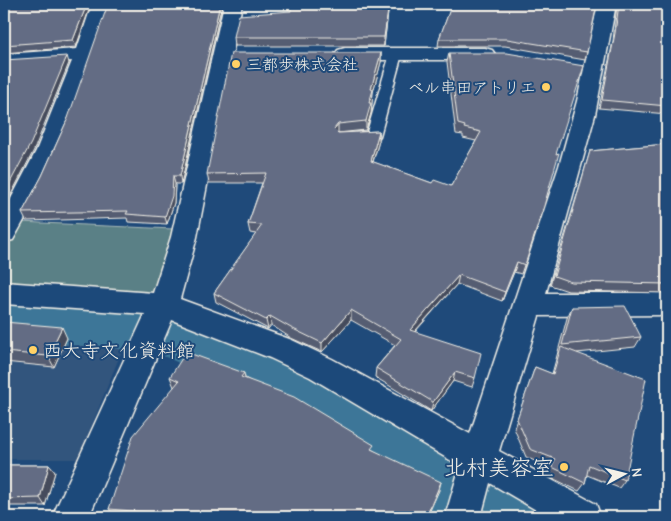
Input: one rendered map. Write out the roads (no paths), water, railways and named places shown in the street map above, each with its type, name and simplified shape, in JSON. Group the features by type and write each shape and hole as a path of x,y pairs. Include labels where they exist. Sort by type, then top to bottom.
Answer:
{"street":[{"path":"4,233 19,210 37,174 65,108 101,4"},
{"path":"70,517 164,306 233,54 233,4"},
{"path":"463,517 478,459 528,305 584,117 585,68 607,4"},
{"path":"4,60 84,54"},
{"path":"331,54 505,54"},
{"path":"4,293 139,302 190,313 321,368 583,517"},
{"path":"528,305 667,304"}],"lane":[{"path":"343,138 373,136 396,54"}],"waterway":[{"path":"4,313 111,321 138,325"},
{"path":"178,332 213,346 281,379 444,477"},
{"path":"492,506 514,517"}],"place":[{"name":"三都歩株式会社","path":"236,64"},
{"name":"ベル串田アトリエ","path":"546,87"},
{"name":"西大寺文化資料館","path":"33,350"},
{"name":"北村美容室","path":"564,467"}]}
